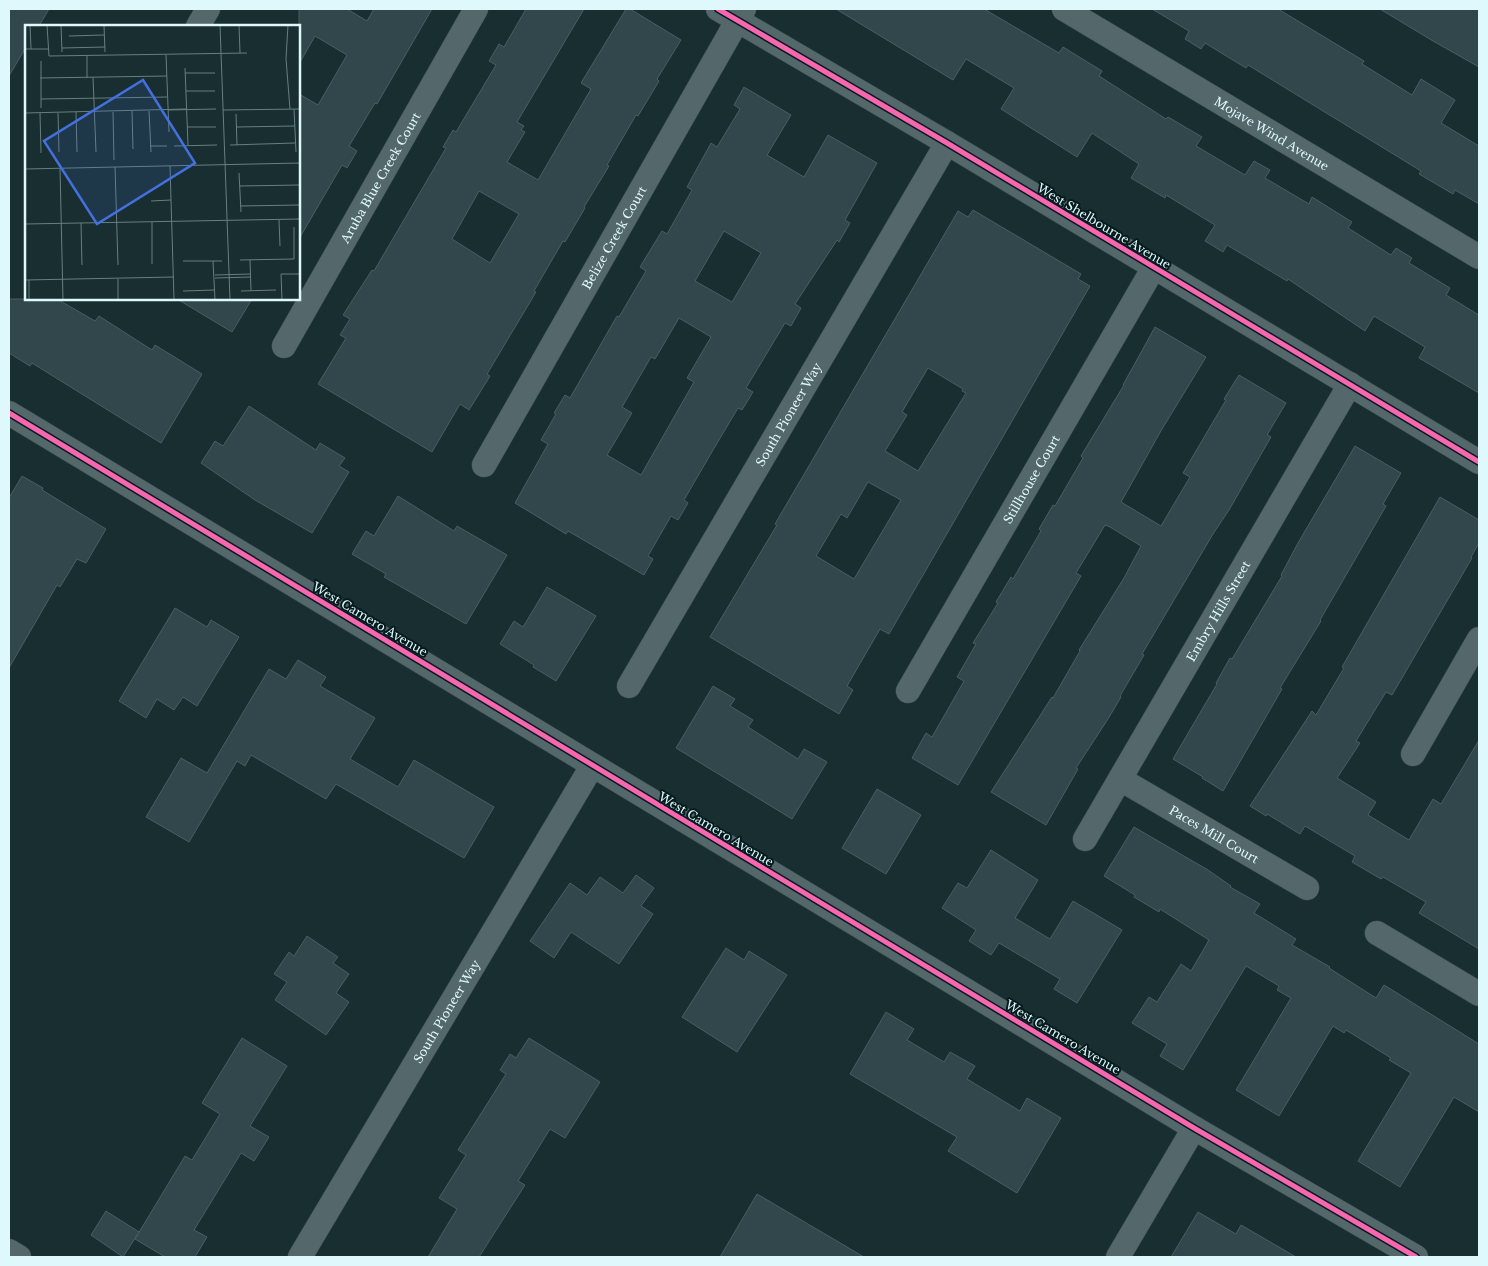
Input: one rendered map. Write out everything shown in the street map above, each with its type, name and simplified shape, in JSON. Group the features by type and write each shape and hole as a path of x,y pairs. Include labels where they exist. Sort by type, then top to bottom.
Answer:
{"street":[{"path":"199,25 208,9"},
{"name":"Aruba Blue Creek Court","path":"284,346 476,9"},
{"name":"Mojave Wind Avenue","path":"1064,9 1479,258"},
{"name":"West Shelbourne Avenue","path":"733,13 1479,462"},
{"name":"Belize Creek Court","path":"484,465 733,13"},
{"name":"South Pioneer Way","path":"630,686 947,143"},
{"name":"Stillhouse Court","path":"908,692 1154,267"},
{"name":"Embry Hills Street","path":"1085,839 1350,384"},
{"name":"West Camero Avenue","path":"9,413 1194,1128 1416,1257"},
{"path":"1413,754 1479,639"},
{"name":"South Pioneer Way","path":"300,1257 592,766"},
{"name":"Paces Mill Court","path":"1120,779 1307,888"},
{"path":"1377,933 1479,994"},
{"path":"1118,1257 1194,1128"},
{"path":"9,1251 19,1257"}],"building":[{"path":"9,9 49,9 40,25 25,25 25,49 9,76"},
{"path":"299,9 347,9 367,21 374,9 432,9 377,104 375,103 349,146 357,151 347,168 342,165 300,237 300,95 318,105 347,55 315,36 300,62"},
{"path":"526,9 584,9 517,122 524,126 521,130 525,132 507,162 538,180 591,89 581,83 626,9 630,9 681,40 657,79 659,81 638,116 636,115 607,165 609,166 585,208 534,291 536,292 487,374 490,376 469,410 460,404 432,452 318,384 346,338 340,335 350,319 343,315 372,270 374,271 446,148 443,147 453,130 456,132 496,65 489,61 499,44 504,47","holes":["479,191 519,214 490,263 452,239"]},
{"path":"836,9 984,9 1059,53 1063,47 1102,71 1099,76 1166,119 1168,117 1202,137 1196,146 1245,175 1254,161 1270,170 1265,178 1309,204 1312,197 1352,222 1348,228 1391,255 1396,248 1412,258 1409,263 1450,288 1446,295 1479,315 1479,393 1419,358 1425,347 1374,316 1365,331 1288,279 1287,281 1227,245 1223,252 1205,241 1215,225 1166,195 1165,198 1131,178 1139,164 1092,133 1077,157 1001,109 1014,88 966,59 953,80"},
{"path":"1152,9 1278,9 1364,61 1362,64 1412,95 1421,79 1455,100 1441,123 1479,146 1479,204 1455,190 1453,194 1419,174 1421,171 1248,65 1246,68 1205,43 1201,49 1185,39 1189,31"},
{"path":"1380,9 1479,9 1479,67 1433,41"},
{"path":"744,87 791,115 767,155 804,177 828,135 877,163 845,220 850,223 839,242 837,240 795,304 801,308 791,326 785,323 746,388 753,392 742,410 738,408 713,450 684,500 688,503 678,520 671,516 648,556 653,559 644,575 568,531 566,534 515,503 548,444 541,440 556,414 554,413 565,395 570,398 617,316 619,317 646,271 640,267 662,231 667,234 692,190 687,187 711,143 717,147 740,109 734,105","holes":["724,231 761,253 732,302 695,281","679,318 711,337 687,378 694,382 641,475 607,455 632,413 622,407 651,357 655,359"]},
{"path":"973,210 1081,274 1078,279 1090,286 889,634 880,629 847,686 853,690 839,714 710,637 777,525 775,524 958,211 968,217","holes":["928,368 963,389 962,391 966,393 918,471 885,451 907,415 902,412","868,482 901,500 854,579 816,556 841,514 847,518"]},
{"path":"9,299 59,300 95,321 99,316 152,350 155,345 202,374 161,443 32,363 30,366 9,353"},
{"path":"179,300 251,300 232,332"},
{"path":"1155,327 1206,357 1162,429 1121,502 1161,526 1190,477 1183,473 1239,375 1286,403 1267,435 1271,437 1142,654 1144,655 1121,697 1076,768 1078,769 1046,825 991,792 1053,698 1079,650 1124,578 1141,546 1110,527 1105,525 1076,573 1081,576 958,785 912,758 926,733 932,737 964,681 957,677 976,644 973,643 998,603 996,602 1011,577 1013,579 1041,531 1039,529 1083,458 1081,456 1124,385"},
{"path":"249,406 316,450 320,443 345,458 339,466 349,472 312,533 255,500 201,463 215,441 223,446"},
{"path":"1355,446 1401,473 1383,504 1386,506 1321,621 1280,688 1282,689 1223,791 1173,759 1230,658 1232,659 1282,576 1298,543"},
{"path":"22,476 106,529 86,563 77,559 60,587 57,585 9,668 9,498"},
{"path":"398,496 454,531 457,526 507,555 466,624 384,577 386,574 352,554 366,531 374,536"},
{"path":"1440,497 1479,520 1479,543 1392,695 1386,692 1356,741 1360,743 1337,778 1376,802 1368,815 1409,840 1433,799 1441,804 1479,740 1479,949 1419,913 1426,902 1383,877 1381,879 1352,862 1355,856 1305,826 1300,834 1250,806 1312,711 1316,715"},
{"path":"547,587 596,616 556,681 500,644 514,621 523,627"},
{"path":"175,608 207,627 211,620 239,637 197,706 183,697 174,710 157,699 146,718 119,701"},
{"path":"298,660 326,677 320,686 375,718 350,759 398,787 414,760 494,807 464,858 336,784 326,799 251,755 245,766 237,761 189,842 146,817 181,758 207,773 269,669 286,679"},
{"path":"713,686 735,699 730,706 753,720 748,727 798,759 804,749 827,762 792,819 676,748"},
{"path":"877,789 921,815 886,874 842,848"},
{"path":"1134,827 1208,870 1230,887 1260,904 1254,913 1296,939 1292,945 1330,967 1376,998 1384,985 1479,1044 1479,1112 1454,1097 1400,1187 1358,1161 1411,1073 1346,1030 1344,1033 1333,1026 1279,1116 1236,1090 1291,998 1277,990 1279,986 1246,966 1183,1070 1160,1056 1167,1044 1132,1023 1149,997 1157,1002 1181,964 1191,971 1209,940 1160,909 1159,912 1134,897 1135,895 1104,876"},
{"path":"991,850 1038,880 1015,918 1050,939 1073,901 1122,930 1077,1003 1054,989 1060,979 999,943 991,955 969,941 976,930 942,908 958,883 967,888"},
{"path":"636,875 654,888 641,906 653,914 619,964 571,932 554,958 530,941 570,883 587,895 600,877 623,893"},
{"path":"307,936 338,957 333,963 349,974 336,993 349,1002 326,1035 275,1000 287,982 274,974 289,952 294,956"},
{"path":"726,948 744,960 749,951 787,975 737,1052 682,1017"},
{"path":"886,1012 914,1029 907,1040 944,1062 950,1052 975,1066 967,1079 1020,1111 1027,1098 1061,1118 1017,1193 948,1151 957,1137 850,1074"},
{"path":"242,1038 287,1066 250,1126 269,1137 254,1161 241,1153 194,1230 207,1237 195,1257 165,1257 135,1239 185,1156 192,1160 220,1114 202,1103"},
{"path":"529,1038 600,1082 565,1138 550,1129 518,1181 525,1185 479,1257 428,1257 457,1209 439,1198 466,1155 458,1150 506,1074 500,1070 510,1054 516,1058"},
{"path":"757,1194 864,1257 720,1257"},
{"path":"106,1211 139,1232 123,1257 91,1235"},
{"path":"1198,1212 1236,1234 1241,1225 1296,1257 1171,1257"}],"cycle path":[{"path":"718,9 947,143 1479,462"},
{"path":"9,413 1194,1128 1416,1257"}]}
